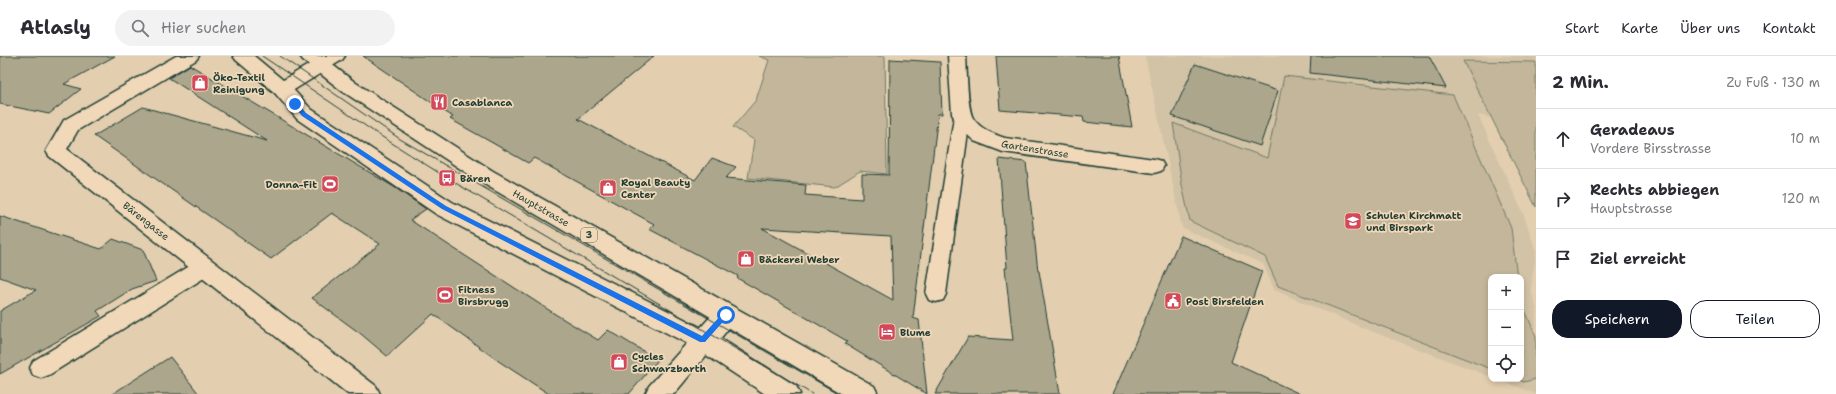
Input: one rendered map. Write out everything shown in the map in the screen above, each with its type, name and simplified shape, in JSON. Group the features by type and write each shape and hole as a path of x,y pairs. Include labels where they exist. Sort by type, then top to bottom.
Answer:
{"main road":[{"name":"Bärengasse","path":"190,56 71,125 56,152 367,394"},
{"path":"242,56 282,89 304,114 444,208 703,340 787,394"},
{"path":"957,56 962,117"},
{"path":"282,89 321,59"},
{"name":"Hauptstrasse","path":"321,59 349,87 486,176 865,394"},
{"name":"Gartenstrasse","path":"962,117 972,129 985,139 1004,145 1154,166"},
{"path":"658,394 726,315"}],"lane":[{"path":"936,294 962,117"},
{"path":"41,368 205,267"}],"shaded area":[{"path":"759,56 885,56 887,174 860,171 835,187 748,178 754,140 733,127 756,100 769,60"},
{"name":"Schulen Kirchmatt und Birspark","path":"1145,56 1536,56 1536,127 1478,115 1523,213 1536,251 1531,289 1536,307 1536,394 1505,382 1524,382 1524,274 1488,274 1488,376 1363,328 1274,290 1263,264 1182,228"},
{"path":"1463,61 1536,62 1536,207"},
{"name":"Schulen Kirchmatt und Birspark","path":"1284,76 1453,95 1511,228 1517,274 1488,274 1488,368 1278,286 1265,257 1190,221 1182,185 1173,123 1267,158"},
{"path":"1524,308 1536,336 1536,379 1524,382"}],"building":[{"path":"0,56 115,56 64,84 81,89 49,114 0,104"},
{"path":"363,56 654,56 578,119 695,180 712,158 736,167 726,178 806,185 805,195 862,199 862,174 889,175 890,59 940,62 942,114 938,114 913,318 919,320 927,394 845,344 847,341 737,278 738,276 649,229 654,224 534,158 528,163 450,119 453,117","holes":["762,228 891,236 893,300"]},
{"path":"996,56 1119,56 1132,127 1084,122 1083,117 1000,110"},
{"path":"1311,56 1429,56 1446,88 1310,73"},
{"path":"1195,64 1278,91 1260,146 1172,116"},
{"path":"190,65 394,187 426,209 410,220 555,314 598,340 608,330 658,360 629,394 549,394 500,362 433,314 387,356 361,334 312,298 380,244 332,213 271,259 94,136 143,107 267,141 169,78"},
{"path":"999,159 1026,162 1038,271 1060,394 935,394 968,337 1013,340 1005,268 1007,268"},
{"path":"0,216 101,249 113,239 143,250 156,281 132,289 97,311 101,316 0,374 0,311 36,290 0,277"},
{"path":"1181,236 1262,271 1231,362 1300,394 1113,394"},
{"path":"170,357 199,394 112,394"}],"tram line":[{"path":"262,56 376,133 447,178 812,394"},
{"path":"280,56 400,139 839,394"}],"place":[{"name":"Öko-Textil Reinigung","path":"200,83"},
{"name":"Casablanca","path":"439,102"},
{"name":"Bären","path":"447,178"},
{"name":"Donna-Fit","path":"330,184"},
{"name":"Royal Beauty Center","path":"608,188"},
{"name":"Schulen Kirchmatt und Birspark","path":"1353,221"},
{"name":"Bäckerei Weber","path":"746,259"},
{"name":"Fitness Birsbrugg","path":"445,295"},
{"name":"Post Birsfelden","path":"1173,301"},
{"name":"Blume","path":"887,332"},
{"name":"Cycles Schwarzbarth","path":"619,362"}],"route":[{"path":"295,104 304,114 444,208 703,340 726,315"}]}
